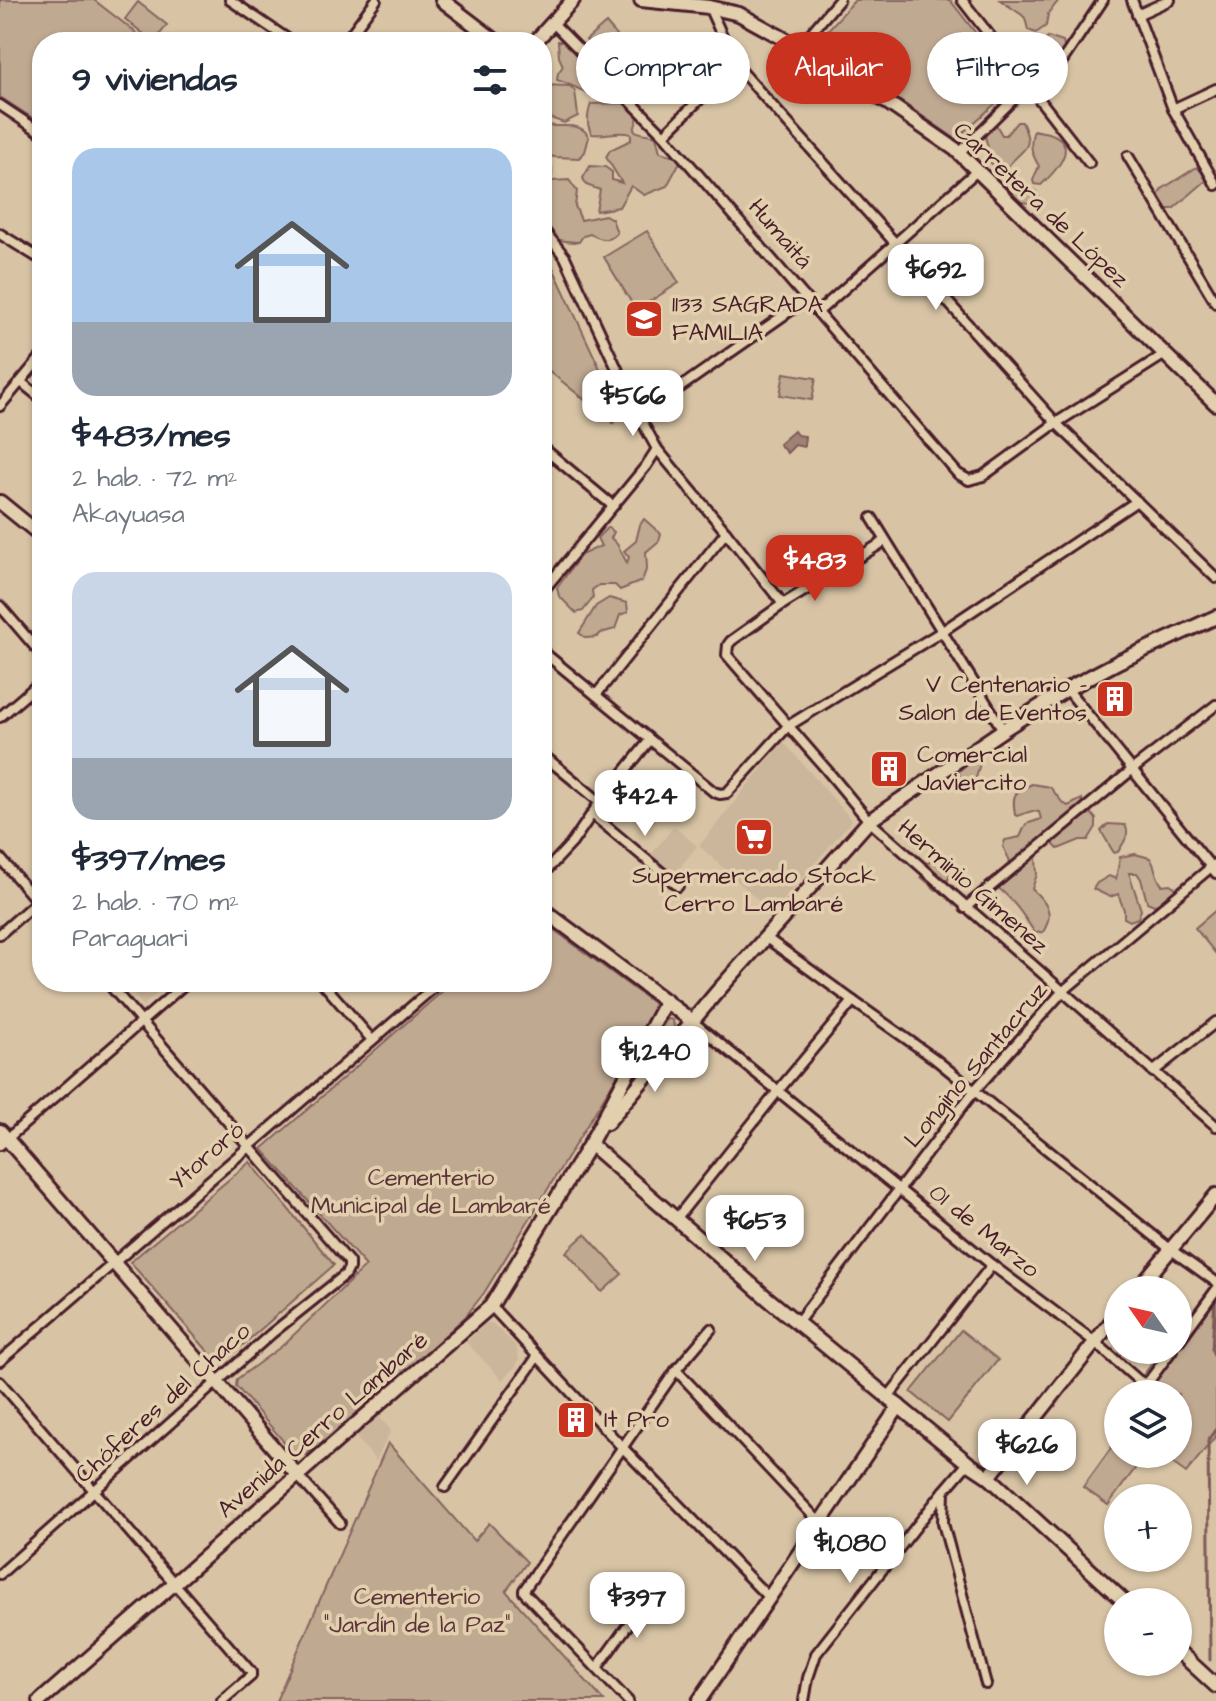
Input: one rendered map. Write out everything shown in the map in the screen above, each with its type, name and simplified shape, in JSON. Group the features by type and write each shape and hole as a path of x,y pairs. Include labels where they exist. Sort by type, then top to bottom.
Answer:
{"street":[{"path":"230,0 277,32"},
{"path":"352,32 376,0"},
{"path":"442,0 484,32"},
{"path":"544,32 573,0"},
{"name":"Carretera de López","path":"641,0 669,1 739,14 772,32"},
{"path":"1068,52 1103,0"},
{"path":"1132,0 1173,109 1216,185"},
{"path":"1137,15 1170,0"},
{"path":"811,32 835,1"},
{"path":"968,3 990,32"},
{"path":"709,7 720,32"},
{"name":"Humaitá","path":"552,22 664,135 958,474 969,480 983,476 1056,423"},
{"path":"750,81 1056,423 1216,578"},
{"path":"1173,109 1216,89"},
{"path":"664,135 695,104"},
{"name":"Carretera de López","path":"889,104 978,170 1216,404"},
{"path":"959,153 1009,104"},
{"path":"1043,104 1089,163"},
{"path":"0,105 32,126"},
{"path":"1128,156 1216,303"},
{"path":"818,312 978,170"},
{"path":"0,234 32,254"},
{"path":"552,241 565,257 657,449 783,604 885,541"},
{"path":"639,416 807,299"},
{"path":"1056,423 1165,354"},
{"path":"0,406 32,368"},
{"path":"21,382 32,391"},
{"path":"552,580 657,449"},
{"path":"552,455 613,506"},
{"path":"552,659 714,792 727,793 788,726 941,632 1137,501"},
{"path":"0,502 32,528"},
{"path":"872,518 1003,730"},
{"path":"596,695 726,532"},
{"name":"Herminio Gimenez","path":"783,604 731,641 727,655 869,821 1216,1126"},
{"path":"0,606 32,643"},
{"name":"Avenida Cerro Lambaré","path":"590,1144 692,1021 869,821 1067,689 1216,617"},
{"path":"1067,689 1214,867"},
{"path":"0,717 32,690"},
{"path":"965,908 1133,769 1216,705"},
{"path":"552,864 572,843 600,802 650,740"},
{"path":"552,762 600,802"},
{"path":"592,814 678,886"},
{"path":"0,858 32,893"},
{"name":"Longino Santacruz","path":"797,1323 975,1090 1062,992 1214,867"},
{"path":"0,934 32,908"},
{"path":"552,916 692,1021"},
{"path":"765,937 935,1059 1170,1249 1216,1282"},
{"path":"116,992 249,1146"},
{"path":"176,992 2,1139 340,1523"},
{"path":"331,992 372,1040"},
{"name":"Ytororó","path":"0,1361 428,992"},
{"name":"Avenida Cerro Lambaré","path":"40,1701 491,1306 590,1144 666,1001"},
{"path":"676,1219 853,1001"},
{"name":"01 de Marzo","path":"692,1021 992,1265 1104,1350"},
{"path":"1153,1072 1216,1022"},
{"path":"590,1144 797,1323 989,1477 1110,1588"},
{"name":"Chóferes del Chaco","path":"0,1574 271,1334 346,1274 349,1262 249,1146"},
{"path":"1148,1276 1216,1195"},
{"path":"888,1397 992,1265"},
{"path":"1192,1323 1216,1290"},
{"path":"491,1306 769,1598"},
{"path":"628,1701 524,1591 676,1370 711,1329"},
{"path":"989,1477 1104,1331"},
{"path":"445,1487 537,1357"},
{"name":"01 de Marzo","path":"1121,1364 1143,1383 1149,1381 1162,1364"},
{"path":"676,1370 820,1523"},
{"path":"0,1382 251,1674 222,1701"},
{"path":"699,1701 899,1406"},
{"path":"804,1701 816,1654 968,1463"},
{"path":"944,1491 943,1523 986,1684"},
{"path":"597,1668 651,1593"},
{"path":"1192,1664 1216,1686"}],"shaded area":[{"path":"794,431 797,435 805,436 804,447 795,445 787,453 779,444"},
{"path":"783,741 852,820 772,913 699,846"},
{"path":"674,826 697,846 675,874 650,856"},
{"path":"131,992 159,992 143,1006"},
{"path":"486,1323 492,1323 516,1346 517,1365 502,1380 466,1342"},
{"path":"377,1414 391,1430 376,1461 354,1435"}],"green space":[{"path":"0,0 94,0 135,32 32,32 32,118 0,97"},
{"path":"855,0 950,0 975,32 927,32 927,104 995,104 956,139 905,104 911,104 911,32 826,32"},
{"path":"1000,0 1059,0 1048,14 1046,26 1037,32 1028,30 1022,15"},
{"path":"138,2 167,25 162,32 141,32 125,19"},
{"path":"606,23 614,32 595,32"},
{"path":"558,41 574,46 576,87 557,80 563,66"},
{"path":"552,85 570,86 575,91 578,116 564,123 552,119"},
{"path":"591,104 631,104 639,114 634,130 656,136 660,152 682,158 667,186 644,195 631,186 619,207 596,211 600,190 586,185 583,178 590,166 605,167 612,172 612,180 622,183 606,157 610,150 631,140 631,134 592,134 588,123"},
{"path":"1017,122 1022,122 1028,143 1008,166 996,168 989,161 983,128 995,123 1002,135 1006,135"},
{"path":"552,126 580,128 589,137 585,152 579,158 554,157"},
{"path":"1034,130 1054,135 1065,146 1062,160 1041,185 1034,184 1033,180 1039,166 1032,149"},
{"path":"1197,167 1208,179 1173,209 1165,209 1158,196 1162,189"},
{"path":"1004,177 1016,177 1025,187 1036,191 1040,199 1038,202 1016,200 1003,181"},
{"path":"569,180 577,191 575,206 581,220 605,215 612,219 617,233 607,239 590,234 583,236 579,242 553,237 552,181"},
{"path":"647,231 679,283 636,310 604,257"},
{"path":"552,266 621,414 613,423 552,373"},
{"path":"784,373 816,378 812,400 780,395"},
{"path":"644,519 661,534 659,541 646,552 647,567 642,581 620,590 615,585 599,585 592,590 593,598 583,611 576,613 559,596 557,588 581,555 601,546 597,538 608,527 614,532 611,538 627,563 629,557 624,551 636,541"},
{"path":"609,598 627,603 628,612 620,615 615,629 586,638 579,633 596,606"},
{"path":"968,763 980,763 976,778 966,782 960,778 959,771"},
{"path":"1032,784 1050,787 1068,806 1082,799 1084,807 1071,823 1091,813 1096,819 1096,827 1088,840 1058,849 1054,838 1047,837 1036,858 1037,874 1032,889 1049,914 1043,932 1035,933 1013,902 997,887 1010,861 1003,847 1005,840 1020,837 1026,824 1041,819 1039,812 1015,815 1015,795"},
{"path":"1108,824 1125,825 1127,829 1126,839 1118,852 1114,853 1101,831"},
{"path":"1135,854 1150,858 1162,885 1170,884 1176,888 1170,902 1154,905 1147,902 1137,873 1129,873 1141,910 1138,918 1130,921 1124,918 1118,894 1110,897 1093,889 1109,876 1116,879 1120,857"},
{"path":"927,863 942,863 950,875 944,889 936,890 921,877"},
{"path":"1216,910 1216,954 1195,928"},
{"name":"Cementerio Municipal de Lambaré","path":"552,928 653,1003 654,1016 484,1293 465,1317 352,1421 305,1455 296,1456 236,1386 237,1379 282,1346 366,1266 262,1149 442,992 552,992"},
{"path":"669,1019 673,1020 674,1027 624,1091 623,1088"},
{"path":"250,1162 334,1265 220,1365 130,1262"},
{"path":"585,1234 622,1274 602,1292 566,1252"},
{"path":"1216,1282 1216,1436 1192,1466 1192,1380 1139,1380 1152,1364 1192,1364 1192,1313"},
{"path":"961,1330 998,1360 948,1422 911,1392"},
{"name":"Cementerio \"Jardín de la Paz\"","path":"388,1443 474,1541 489,1523 527,1562 506,1591 604,1701 276,1701"},
{"path":"1104,1458 1104,1468 1136,1468 1124,1484 1104,1484 1104,1502 1083,1487"}],"waterway":[{"path":"1215,1297 1212,1350 1216,1360"},
{"path":"1210,1660 1208,1440 1216,1429"}],"place":[{"name":"1133 SAGRADA FAMILIA","path":"644,319"},
{"name":"V Centenario - Salon de Eventos","path":"1115,699"},
{"name":"Comercial Javiercito","path":"889,769"},
{"name":"Supermercado Stock Cerro Lambaré","path":"754,837"},
{"name":"It Pro","path":"576,1420"}]}
